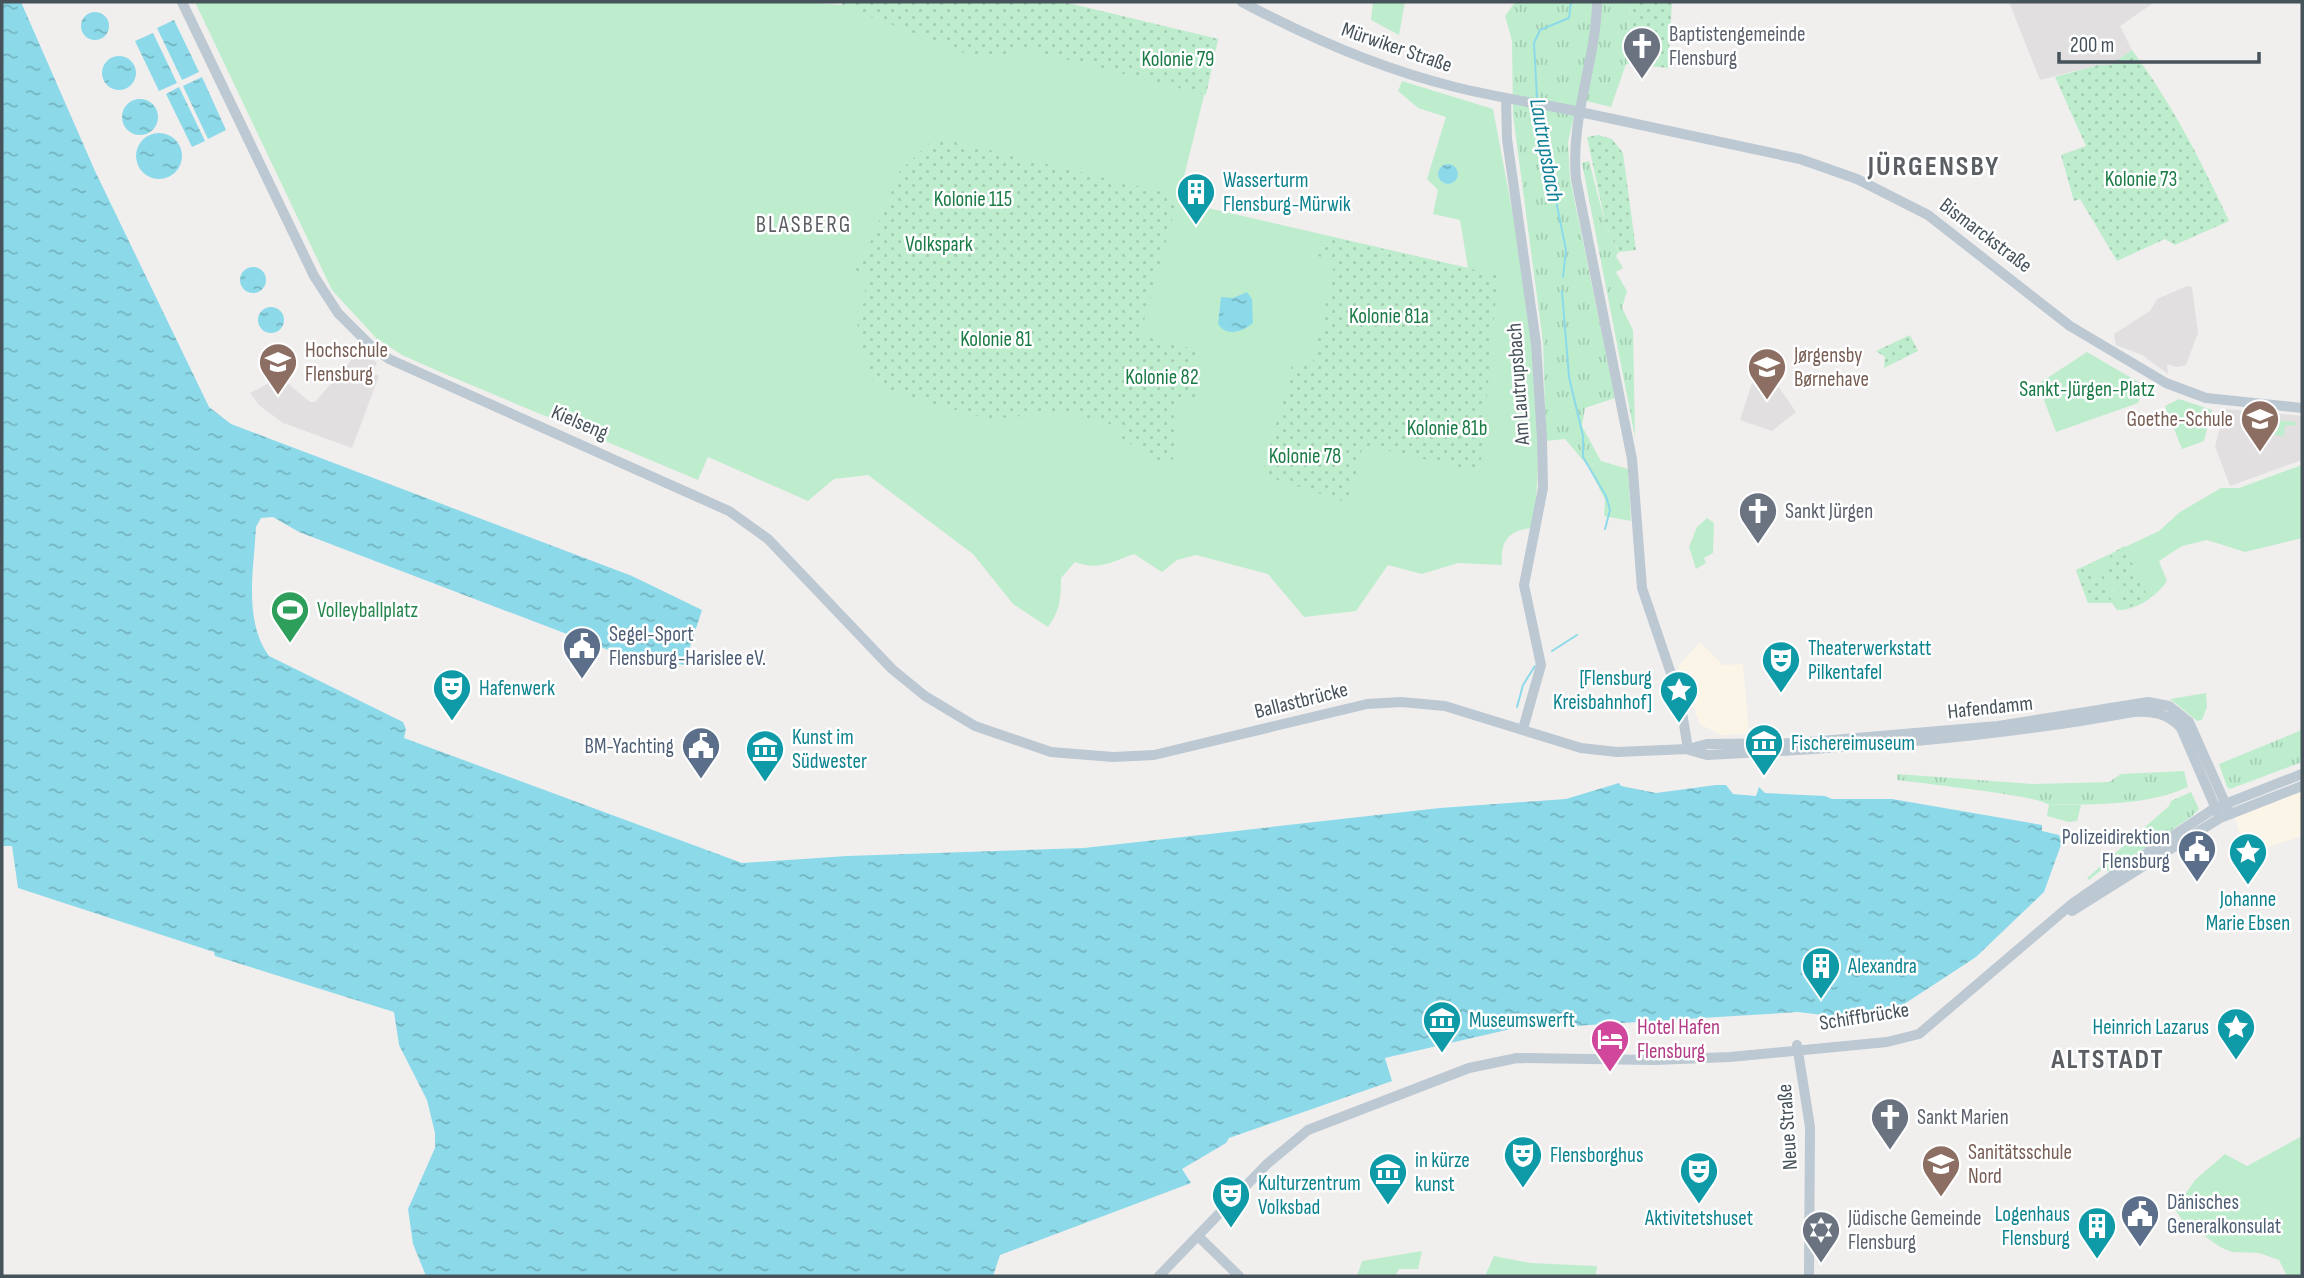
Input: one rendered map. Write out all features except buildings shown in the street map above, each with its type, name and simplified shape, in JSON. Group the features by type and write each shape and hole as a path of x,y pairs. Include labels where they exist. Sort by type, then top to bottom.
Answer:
{"main road":[{"name":"Kielseng","path":"182,2 314,276 338,313 371,346 428,379 628,463 729,511 768,538 892,669 925,696 1002,737 1051,752 1087,756"},
{"name":"Mürwiker Straße","path":"1241,2 1340,48 1454,87 1506,98"},
{"path":"1597,2 1595,38 1574,134 1576,178 1632,459 1642,588 1680,700 1688,749"},
{"name":"Bismarckstraße","path":"1506,98 1800,159 1857,179 1927,215 2070,326 2166,383 2194,395 2220,400 2302,408"},
{"name":"Am Lautrupsbach","path":"1506,98 1507,139 1540,389 1543,488 1524,584 1541,665 1523,729"},
{"name":"Hafendamm","path":"1523,729 1593,751 1688,749 1706,744 1797,743 1998,726 2148,702 2169,706 2189,722 2223,811"},
{"name":"Ballastbrücke","path":"1087,756 1135,757 1180,751 1367,704 1445,706 1523,729"},
{"path":"2051,923 2223,811 2302,774"},
{"path":"2051,923 2073,903 2192,822 2302,786"},
{"name":"Schiffbrücke","path":"1159,1276 1285,1147 1326,1121 1480,1065 1517,1058 1681,1059 1797,1048 1902,1034 1945,1014 2051,923"},
{"name":"Neue Straße","path":"1797,1048 1808,1188 1809,1276"},
{"path":"1198,1236 1239,1276"}],"shaded area":[{"path":"2009,2 2152,4 2120,26 2132,50 2110,65 2098,65 2040,80"},
{"name":"Goethe-Schule","path":"2187,286 2192,287 2198,333 2186,365 2177,367 2167,364 2168,374 2142,355 2116,345 2114,334 2150,311 2157,299"},
{"name":"Hochschule Flensburg","path":"361,349 377,363 372,373 379,376 352,448 283,423 259,405 250,393 267,384 275,373 310,402 315,402"},
{"name":"Jørgensby Børnehave","path":"1752,383 1775,390 1778,386 1796,412 1772,431 1740,420"},
{"name":"Goethe-Schule","path":"2225,409 2302,416 2302,460 2230,486 2215,446"},
{"path":"1700,642 1723,665 1743,664 1749,734 1721,735 1700,724 1678,666"},
{"path":"2302,789 2302,836 2246,854 2235,818"}],"green space":[{"name":"Volkspark","path":"195,2 807,2 842,5 843,2 1063,2 1218,39 1178,201 1468,268 1460,220 1433,214 1438,190 1427,179 1446,117 1418,108 1398,91 1402,81 1493,109 1532,338 1538,459 1532,528 1517,531 1508,538 1503,549 1502,565 1458,563 1422,574 1388,565 1356,611 1304,617 1268,574 1196,555 1177,560 1162,572 1134,554 1098,566 1075,562 1061,578 1059,604 1048,627 1013,604 973,554 868,475 834,479 808,501 708,457 698,480 445,374 402,355 376,338 332,290"},
{"name":"Kolonie 79","path":"843,2 1063,2 1218,39 1206,95 1014,46 1010,61 980,54 974,57 842,5"},
{"path":"1373,2 1405,2 1399,35 1371,20"},
{"name":"Lautrupsbach","path":"1515,2 1630,2 1626,64 1611,107 1578,99 1568,142 1570,178 1615,398 1585,408 1582,426 1601,461 1588,466 1565,439 1546,441 1543,342 1513,115 1512,41 1505,16"},
{"path":"1630,2 1672,2 1668,68 1626,64"},
{"name":"Kolonie 73","path":"2132,50 2185,133 2229,221 2175,245 2165,239 2117,261 2080,199 2074,201 2061,155 2086,146 2055,77 2098,65 2110,65"},
{"path":"1598,135 1612,139 1623,153 1636,250 1619,252 1606,226 1587,137"},
{"path":"936,137 1179,196 1140,335 1197,350 1196,396 1176,407 1172,426 1180,443 1170,465 1147,459 1147,449 1117,440 1119,427 1067,412 988,419 885,390 871,380 857,323 869,274 854,270 865,255 900,171"},
{"path":"1589,161 1606,226 1619,252 1616,256 1623,268 1616,272 1627,291 1622,308 1633,330 1635,437 1582,163"},
{"path":"1322,235 1498,275 1480,472 1363,445 1349,503 1262,475 1293,362 1312,366 1335,262 1318,256"},
{"path":"1910,335 1918,351 1884,368 1885,357 1876,351"},
{"name":"Sankt-Jürgen-Platz","path":"2087,352 2140,383 2143,390 2138,403 2056,432 2038,384"},
{"path":"2179,399 2212,410 2204,441 2182,449 2165,406"},
{"path":"2256,418 2296,422 2295,426 2285,425 2284,436 2255,433"},
{"path":"1601,461 1628,469 1631,521 1604,516 1605,500 1588,466"},
{"path":"2302,465 2302,538 2245,552 2207,540 2182,546 2159,561 2167,581 2145,602 2124,610 2117,610 2112,603 2088,603 2076,570 2159,531 2180,512 2221,488 2239,488"},
{"path":"1707,518 1714,523 1713,553 1704,558 1706,563 1696,569 1689,547 1697,527"},
{"path":"2124,546 2149,599 2123,610 2120,594 2106,565 2113,561 2110,555"},
{"path":"2090,564 2095,574 2102,571 2112,603 2088,603 2076,570"},
{"path":"2206,693 2207,707 2202,720 2197,721 2170,699"},
{"path":"2302,730 2302,762 2230,789 2227,787 2219,764"},
{"path":"2184,771 2188,787 2155,798 2101,804 2047,804 2002,794 1897,780 1897,774 2033,784 2109,782 2121,774"},
{"path":"2191,792 2199,809 2191,817 2109,872 2105,867 2089,880 2087,878 2169,806 2171,801"},
{"path":"2049,804 2081,805 2077,821 2069,822 2047,816"},
{"path":"2302,1136 2302,1276 2287,1276 2279,1260 2259,1253 2232,1252 2220,1247 2182,1220 2175,1209 2195,1180 2225,1154 2247,1166"},
{"path":"1422,1251 1418,1269 1399,1269 1395,1276 1357,1276 1362,1261"},
{"path":"1494,1256 1530,1263 1597,1266 1596,1276 1485,1276"}],"water":[{"path":"2,2 21,2 95,171 209,407 231,424 632,576 702,610 684,665 614,652 299,532 273,517 261,518 256,527 252,594 256,627 269,656 403,722 406,729 404,738 742,863 847,856 1084,848 1440,808 1566,799 1619,783 1621,786 1656,793 1726,785 1733,794 1756,796 1759,787 1765,793 1825,796 1832,799 1892,799 2042,825 2042,831 2059,835 2062,842 2044,892 1976,957 1895,1010 1848,1018 1798,1012 1542,1028 1541,1022 1385,1058 1392,1081 1229,1138 1226,1143 1182,1169 1191,1183 1000,1255 993,1276 426,1276 413,1244 408,1209 435,1148 435,1133 427,1100 399,1045 394,1012 215,956 214,952 18,888 12,846 2,846"},
{"path":"95,12 105,16 109,26 105,36 95,40 85,36 81,26 85,16"},
{"path":"174,20 199,72 182,80 157,28"},
{"path":"153,33 177,83 159,91 135,41"},
{"path":"119,56 131,61 136,73 131,85 119,90 107,85 102,73 107,61"},
{"path":"202,77 226,130 208,139 183,86"},
{"path":"179,87 205,141 192,147 166,94"},
{"path":"140,99 152,105 158,117 152,129 140,135 128,129 122,117 128,105"},
{"path":"159,133 175,140 182,156 175,172 159,179 143,172 136,156 143,140"},
{"path":"1448,164 1455,167 1458,174 1455,181 1448,184 1441,181 1438,174 1441,167"},
{"path":"253,267 262,271 266,280 262,289 253,293 244,289 240,280 244,271"},
{"path":"1247,292 1252,299 1253,323 1235,332 1225,331 1218,324 1221,297 1233,298"},
{"path":"271,307 280,311 284,320 280,329 271,333 262,329 258,320 262,311"}],"waterway":[{"name":"Lautrupsbach","path":"1537,98 1534,43 1540,30 1569,18 1571,2"},
{"name":"Lautrupsbach","path":"1537,107 1566,250 1563,277"},
{"name":"Lautrupsbach","path":"1562,291 1569,377 1583,436 1583,457 1606,496 1610,510 1605,529"},
{"name":"Lautrupsbach","path":"1552,651 1577,635"},
{"name":"Lautrupsbach","path":"1517,707 1523,685 1535,666"}],"place":[{"name":"Baptistengemeinde Flensburg","path":"1642,80"},
{"name":"Wasserturm Flensburg-Mürwik","path":"1196,226"},
{"name":"Hochschule Flensburg","path":"278,396"},
{"name":"Jørgensby Børnehave","path":"1767,401"},
{"name":"Goethe-Schule","path":"2260,453"},
{"name":"Sankt Jürgen","path":"1758,545"},
{"name":"Volleyballplatz","path":"290,644"},
{"name":"Segel-Sport Flensburg-Harislee eV.","path":"582,680"},
{"name":"Theaterwerkstatt Pilkentafel","path":"1781,694"},
{"name":"Hafenwerk","path":"452,722"},
{"name":"[Flensburg Kreisbahnhof]","path":"1679,724"},
{"name":"Fischereimuseum","path":"1764,777"},
{"name":"BM-Yachting","path":"701,780"},
{"name":"Kunst im Südwester","path":"765,783"},
{"name":"Polizeidirektion Flensburg","path":"2197,883"},
{"name":"Johanne Marie Ebsen","path":"2248,886"},
{"name":"Alexandra","path":"1821,1000"},
{"name":"Museumswerft","path":"1442,1054"},
{"name":"Heinrich Lazarus","path":"2236,1061"},
{"name":"Hotel Hafen Flensburg","path":"1610,1073"},
{"name":"Sankt Marien","path":"1890,1151"},
{"name":"Flensborghus","path":"1523,1189"},
{"name":"Sanitätsschule Nord","path":"1941,1198"},
{"name":"Aktivitetshuset","path":"1699,1205"},
{"name":"in kürze kunst","path":"1388,1206"},
{"name":"Kulturzentrum Volksbad","path":"1231,1229"},
{"name":"Dänisches Generalkonsulat","path":"2140,1248"},
{"name":"Logenhaus Flensburg","path":"2097,1260"},
{"name":"Jüdische Gemeinde Flensburg","path":"1821,1264"}],"district":[{"name":"JÜRGENSBY","path":"1934,165"},
{"name":"BLASBERG","path":"804,224"},
{"name":"ALTSTADT","path":"2108,1058"}],"park label":[{"name":"Kolonie 115","path":"973,199"},
{"name":"Kolonie 81a","path":"1389,316"},
{"name":"Kolonie 81","path":"996,339"},
{"name":"Kolonie 82","path":"1162,377"},
{"name":"Kolonie 81b","path":"1447,428"},
{"name":"Kolonie 78","path":"1305,456"}]}
